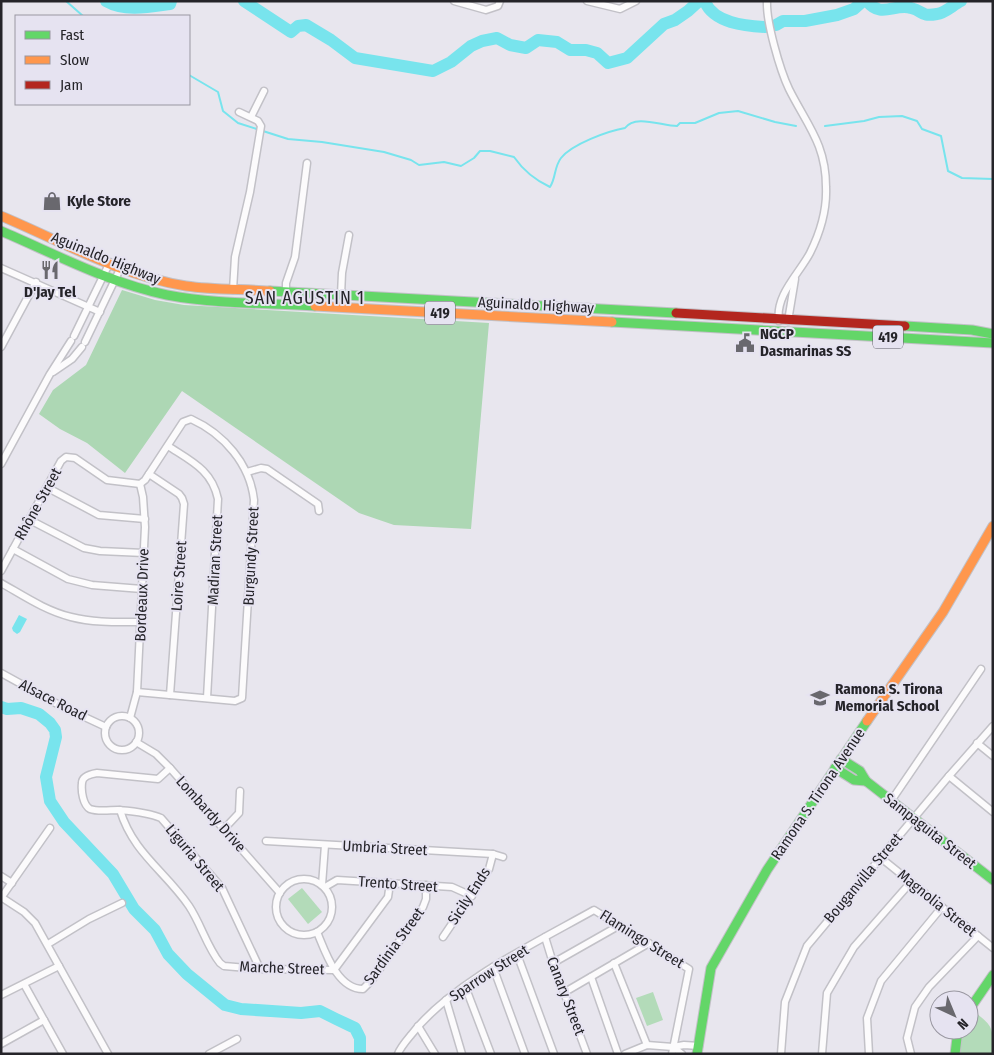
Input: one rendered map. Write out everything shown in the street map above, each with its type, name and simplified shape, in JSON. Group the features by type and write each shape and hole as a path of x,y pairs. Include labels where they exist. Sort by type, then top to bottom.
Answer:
{"main road":[{"name":"Aguinaldo Highway","path":"1,216 121,267 167,282 187,286 972,330 993,334"},
{"name":"Aguinaldo Highway","path":"1,231 116,280 142,289 172,296 340,308 993,343"},
{"path":"435,313 436,300"},
{"name":"Ramona S. Tirona Avenue","path":"698,1050 711,968 766,870 943,612 989,541 993,526"},
{"name":"Sampaguita Street","path":"841,759 863,773 866,781"},
{"name":"Sampaguita Street","path":"835,768 858,781 866,781 993,880"},
{"path":"979,995 993,974"},
{"path":"955,1054 957,1040"}],"street":[{"path":"454,1 486,10 498,6 500,1"},
{"path":"587,1 620,10 636,1"},
{"path":"767,1 773,38 788,87 814,133 820,149 826,189 822,222 809,254 786,290 779,311 778,319 783,331"},
{"path":"250,117 264,91"},
{"path":"232,301 235,257 250,192 261,126 258,121 239,112"},
{"path":"286,304 286,283 295,257 306,162"},
{"path":"340,308 342,272 348,235"},
{"path":"1,464 50,374 73,339 110,262"},
{"path":"50,374 72,360 83,344 121,267"},
{"path":"1,268 100,312"},
{"path":"783,331 788,320 795,277"},
{"path":"1,347 36,282"},
{"name":"Burgundy Street","path":"138,692 239,700 242,698 244,691 254,500 248,472 236,454 224,441 192,419 187,419 183,422 149,474 140,484"},
{"name":"Madiran Street","path":"168,446 206,473 214,485 218,499 207,698"},
{"name":"Rhône Street","path":"1,571 48,488 61,461 66,457 75,458 107,480 140,484"},
{"path":"248,472 261,468 267,469 318,504 319,511"},
{"name":"Loire Street","path":"149,474 179,494 184,504 170,694"},
{"name":"Bordeaux Drive","path":"128,717 138,692 146,519 140,484"},
{"path":"48,488 99,515 146,519"},
{"path":"30,520 84,548 100,551 144,553"},
{"path":"13,550 68,579 92,585 142,589"},
{"path":"1,583 43,606 70,617 96,621 141,622"},
{"path":"891,801 980,669"},
{"name":"Alsace Road","path":"1,673 61,706 106,727"},
{"path":"128,717 135,722 139,732 136,742 128,750 122,751 111,747 105,738 106,727 114,718 128,717"},
{"name":"Bouganvilla Street","path":"781,1054 785,1002 807,946 913,818 993,726"},
{"name":"Lombardy Drive","path":"136,742 156,754 170,768 280,893"},
{"path":"977,743 993,756"},
{"name":"Liguria Street","path":"170,768 158,779 97,773 84,778 82,782 84,802 88,807 96,810 120,810 154,815 160,818 222,888 260,969"},
{"path":"949,776 993,812"},
{"path":"224,829 239,813 240,791"},
{"name":"Marche Street","path":"120,810 126,830 134,843 190,907 220,964 224,966 260,969 334,970 388,897 390,883"},
{"path":"50,828 1,897 30,917 48,944 108,1054"},
{"name":"Umbria Street","path":"266,841 493,854 503,857"},
{"path":"323,886 325,845"},
{"name":"Sicily Ends","path":"443,936 489,869 493,854"},
{"name":"Magnolia Street","path":"881,858 993,948"},
{"path":"1,876 12,883"},
{"path":"310,879 323,886 331,898 332,911 327,923 317,932 302,935 294,933 282,923 276,908 280,893 290,883 310,879"},
{"name":"Trento Street","path":"323,886 337,880 426,885 456,888 472,896"},
{"path":"822,1054 827,993 854,947 912,882"},
{"name":"Sardinia Street","path":"317,932 334,970 345,981 360,990 363,989 369,984 425,904 426,885"},
{"path":"48,944 89,919 122,902"},
{"path":"869,1054 867,1018 881,981 942,907"},
{"name":"Flamingo Street","path":"594,910 689,969 672,1051"},
{"name":"Sparrow Street","path":"398,1053 418,1026 446,1000 465,986 493,967 594,910"},
{"path":"553,963 620,925"},
{"path":"911,1054 907,1038 915,1007 930,987 978,936"},
{"name":"Canary Street","path":"545,937 587,1054"},
{"path":"565,992 648,943"},
{"path":"517,954 554,1054"},
{"path":"614,963 647,1045"},
{"path":"1,996 59,966"},
{"path":"493,967 525,1054"},
{"path":"591,977 618,1054"},
{"path":"24,984 63,1054"},
{"path":"465,986 491,1054"},
{"path":"446,1000 461,1053"},
{"path":"1,1044 44,1020"},
{"path":"418,1026 435,1054"},
{"path":"209,1054 238,1039"},
{"path":"625,1054 647,1045 682,1054"},
{"path":"672,1051 684,1045 698,1050"}],"green space":[{"path":"122,290 155,300 184,305 489,323 471,529 394,525 359,513 182,391 125,473 87,443 60,429 39,414 53,390 86,365"},
{"path":"302,888 322,912 308,924 288,899"},
{"path":"653,992 663,1020 647,1026 636,998"},
{"path":"979,1016 992,1031 993,1054 955,1054 957,1040 979,1040"}],"water":[{"path":"19,615 27,619 17,634 12,628"}],"waterway":[{"path":"66,1 82,15"},
{"path":"106,1 129,8 170,4 171,1"},
{"path":"244,1 291,32 298,26 306,25 331,40 355,58 433,71 451,62 471,46 482,41 497,38 510,45 526,48 538,40 557,42 570,50 586,50 597,53 608,63 627,58 664,24 675,20 699,1"},
{"path":"702,1 705,2 715,15 723,19 748,26 765,27"},
{"path":"776,25 783,21 805,21 837,15 854,9 863,1"},
{"path":"867,1 878,9 905,7 928,15 943,12 961,1"},
{"path":"190,76 218,92 223,111 238,123 288,139 322,142 384,152 411,160 419,165 444,162 461,166 474,158 480,151 490,151 514,157 530,174 550,187 559,161 566,153 591,139 625,128 635,122 642,121 677,126 680,123 695,123 719,113 738,111 796,126"},
{"path":"825,126 879,117 902,116 917,121 922,129 941,136 948,171 962,178 993,179"},
{"path":"1,707 7,709 21,708 39,714 55,730 56,737 46,777 50,801 64,822 113,874 134,909 155,930 168,954 187,974 225,1005 241,1009 301,1013 320,1011 355,1028 360,1038 360,1054"}],"traffic: fast":[{"path":"1,231 103,276 145,290 185,298 222,302 315,306"},
{"path":"270,291 676,313"},
{"path":"612,322 993,343"},
{"path":"905,326 972,330 993,334"},
{"path":"697,1054 711,968 767,870 867,721"},
{"path":"841,759 860,771 866,781 993,880"},
{"path":"835,768 854,780 866,781"},
{"path":"979,995 993,975"},
{"path":"955,1054 957,1040"}],"traffic: slow":[{"path":"1,216 92,257 162,281 217,289 270,291"},
{"path":"315,306 612,322"},
{"path":"867,721 943,612 993,526"}],"traffic: jam":[{"path":"676,313 905,326"}],"place":[{"name":"Kyle Store","path":"52,201"},
{"name":"D'Jay Tel","path":"50,270"},
{"name":"NGCP Dasmarinas SS","path":"745,343"},
{"name":"Ramona S. Tirona Memorial School","path":"820,698"}],"district":[{"name":"SAN AGUSTIN 1","path":"305,298"}]}
